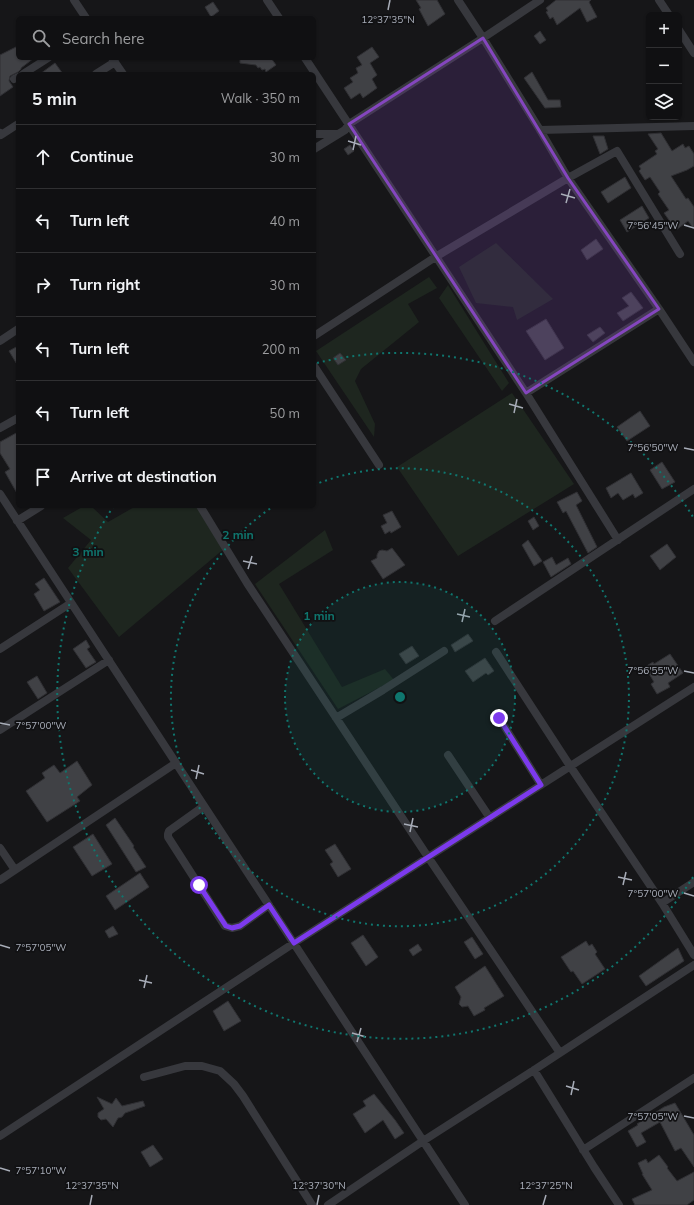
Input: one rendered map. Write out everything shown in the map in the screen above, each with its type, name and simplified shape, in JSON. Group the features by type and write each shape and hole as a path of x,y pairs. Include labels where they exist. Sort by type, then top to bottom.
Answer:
{"street":[{"path":"74,0 85,16"},
{"path":"267,0 278,16"},
{"path":"458,0 540,130 568,178 694,362"},
{"path":"316,147 339,134 345,130 349,124 540,0"},
{"path":"659,0 667,12"},
{"path":"682,35 694,53"},
{"path":"25,72 45,60"},
{"path":"99,72 114,60 122,72"},
{"path":"306,60 314,72"},
{"path":"316,74 526,393 618,540"},
{"path":"0,133 1,135 16,125"},
{"path":"540,130 694,126"},
{"path":"316,134 339,134"},
{"path":"316,335 437,256 618,150 680,254"},
{"path":"526,393 659,309"},
{"path":"0,340 16,331"},
{"path":"316,369 379,465"},
{"path":"0,428 16,419"},
{"path":"495,621 694,489"},
{"path":"0,494 465,1205"},
{"path":"17,521 38,508"},
{"path":"201,508 247,582 336,718 560,1053"},
{"path":"0,649 71,603"},
{"path":"336,718 444,651"},
{"path":"496,652 662,903 694,955"},
{"path":"0,730 109,660"},
{"path":"0,1136 294,943 694,687"},
{"path":"499,718 541,785"},
{"path":"448,755 490,818"},
{"path":"0,880 176,763"},
{"path":"204,806 169,831 168,837 226,926 232,928 240,926 269,905"},
{"path":"0,848 15,870"},
{"path":"662,903 694,882"},
{"path":"328,1205 423,1141 534,1070 694,964"},
{"path":"144,1078 186,1066 202,1066 220,1071 234,1084 243,1096 312,1205"},
{"path":"534,1070 619,1205"},
{"path":"583,1150 694,1078"}],"highlighted area":[{"path":"483,38 568,178 659,309 526,393 349,124"}],"shaded area":[{"path":"496,243 553,299 517,320 513,307 476,303 459,267"},
{"path":"429,277 437,288 408,304 419,322 361,369 355,381 375,424 374,437 316,351"},
{"path":"448,285 509,383 502,391 439,298"},
{"path":"512,393 574,484 458,556 397,467"},
{"path":"80,508 93,508 108,522 132,508 200,508 225,548 119,637 68,568 91,540 63,518"},
{"path":"325,530 333,550 279,584 342,687 385,669 394,680 338,709 255,584"}],"building":[{"path":"416,0 437,0 445,14 428,26"},
{"path":"556,0 591,0 589,2 597,17 587,22 580,8 557,25 553,17 550,19 546,12 548,11 546,8"},
{"path":"213,2 219,11 210,16 205,7"},
{"path":"540,31 546,40 540,44 534,36"},
{"path":"16,47 16,60 31,60 18,72 10,76 9,81 13,87 0,96 0,55"},
{"path":"372,47 379,57 370,63 377,75 372,79 377,88 363,98 360,93 351,99 344,88 353,82 350,78 358,73 356,68 362,65 357,57"},
{"path":"240,60 272,60 276,65 266,72 265,69 262,70 256,65 240,63"},
{"path":"55,63 62,72 43,72"},
{"path":"532,72 548,100 560,100 561,107 545,108 524,78"},
{"path":"661,133 672,151 683,144 685,148 689,146 694,154 694,166 671,176 686,199 688,198 694,207 694,229 688,221 676,230 664,213 669,210 658,194 660,192 650,177 645,180 639,171 641,169 639,166 657,154 655,151 658,149 648,134"},
{"path":"593,136 604,136 608,149 600,154"},
{"path":"350,145 354,151 348,155 344,149"},
{"path":"625,177 631,188 608,203 601,192"},
{"path":"642,206 649,218 627,232 620,220"},
{"path":"596,239 603,249 587,260 581,250"},
{"path":"631,292 643,308 623,321 617,313 629,306 622,298"},
{"path":"546,319 564,348 545,360 526,331"},
{"path":"600,327 605,333 593,342 587,335"},
{"path":"16,347 16,363 9,351"},
{"path":"340,353 346,360 338,365 333,358"},
{"path":"640,411 650,426 627,441 617,427"},
{"path":"16,433 16,491 5,472 10,469 0,453 0,442"},
{"path":"662,462 675,482 662,489 650,470"},
{"path":"631,473 643,493 635,498 633,494 623,500 618,493 611,498 606,488"},
{"path":"577,492 582,501 576,505 597,547 588,553 566,511 563,513 557,502"},
{"path":"392,511 401,527 391,533 390,531 385,534 381,526 387,523 383,515"},
{"path":"534,517 539,526 533,530 528,521"},
{"path":"528,540 542,561 534,566 522,545"},
{"path":"667,544 676,557 660,570 650,556"},
{"path":"392,548 405,565 383,579 371,561 377,558 379,551 387,551"},
{"path":"552,557 556,565 568,558 571,564 551,577 543,562"},
{"path":"44,578 60,602 44,611 34,594 40,590 35,584"},
{"path":"468,634 473,641 455,652 451,645"},
{"path":"86,640 90,647 87,649 96,662 86,668 73,649"},
{"path":"412,646 419,656 406,664 399,654"},
{"path":"670,654 683,673 668,683 670,687 657,694 651,684 654,682 645,667 653,662 654,664"},
{"path":"485,658 494,671 488,675 486,673 473,682 465,671"},
{"path":"37,676 47,693 38,699 27,682"},
{"path":"77,761 92,785 77,797 80,801 47,822 26,791 45,778 42,773 54,765 60,773"},
{"path":"115,818 146,867 136,872 106,825"},
{"path":"93,834 112,864 92,876 73,847"},
{"path":"335,844 351,869 338,877 330,864 333,862 325,850"},
{"path":"140,873 149,887 115,910 106,896"},
{"path":"113,926 118,934 109,938 105,931"},
{"path":"363,935 378,957 366,966 351,943"},
{"path":"472,937 483,954 475,959 464,942"},
{"path":"586,941 589,946 592,944 597,952 595,954 605,969 582,984 573,971 571,972 561,957"},
{"path":"418,944 422,950 413,956 409,950"},
{"path":"678,948 684,961 646,986 639,976"},
{"path":"485,966 504,996 474,1016 468,1006 462,1007 459,1004 461,997 455,987"},
{"path":"228,1001 241,1021 224,1031 213,1011"},
{"path":"374,1094 404,1133 395,1139 383,1120 365,1133 353,1114 366,1106 363,1101"},
{"path":"97,1097 112,1104 116,1098 122,1106 143,1101 145,1106 125,1113 122,1117 118,1118 113,1127 106,1119 101,1120 98,1117 98,1113 104,1109"},
{"path":"675,1103 694,1135 694,1167 681,1148 675,1151 660,1122 641,1133 646,1142 637,1147 628,1131 664,1107"},
{"path":"153,1145 163,1159 150,1167 141,1152"},
{"path":"659,1155 677,1181 694,1172 694,1200 687,1205 635,1205 632,1199 652,1190 642,1174 638,1163 646,1159 648,1163"}],"route":[{"path":"199,885 226,926 232,928 240,926 269,905 294,943 541,785 499,718"}]}
